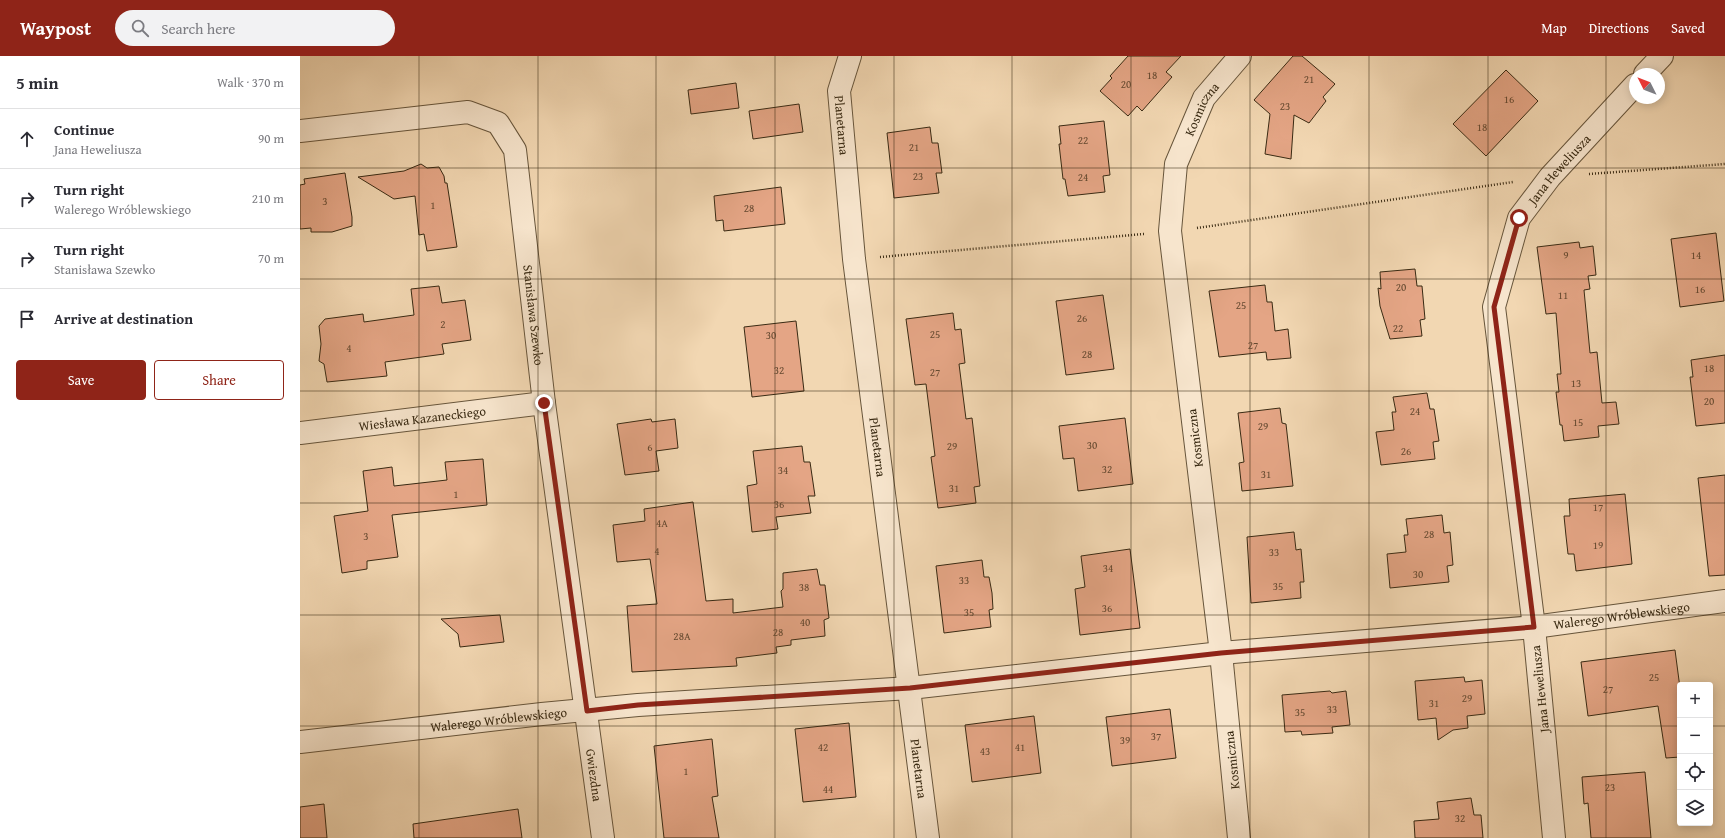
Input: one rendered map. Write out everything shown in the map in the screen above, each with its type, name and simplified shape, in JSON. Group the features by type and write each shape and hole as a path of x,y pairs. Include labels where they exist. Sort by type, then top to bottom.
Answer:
{"street":[{"name":"Planetarna","path":"850,56 839,91 854,259 928,838"},
{"name":"Kosmiczna","path":"1240,56 1204,98 1176,164 1170,231 1221,653 1240,838"},
{"path":"1651,68 1662,56"},
{"name":"Jana Heweliusza","path":"1554,838 1534,627 1494,307 1519,218 1550,177 1629,91"},
{"name":"Stanisława Szewko","path":"300,131 468,112 498,123 515,150 544,403 587,711"},
{"name":"Wiesława Kazaneckiego","path":"300,433 544,403"},
{"name":"Walerego Wróblewskiego","path":"300,742 534,715 638,705 910,688 1221,653 1534,627 1725,601"},
{"name":"Gwiezdna","path":"587,711 603,838"}],"path":[{"path":"854,259 1170,231 1550,177 1725,164"}],"building":[{"path":"1128,56 1181,56 1166,72 1172,77 1142,111 1137,106 1128,116 1100,91 1112,78 1110,76"},
{"path":"1293,56 1302,56 1335,84 1323,97 1326,101 1309,123 1294,115 1291,159 1265,154 1270,114 1254,100"},
{"path":"1506,70 1538,101 1486,156 1453,124"},
{"path":"736,83 739,108 691,114 688,90"},
{"path":"799,104 803,132 753,139 749,111"},
{"path":"1104,121 1110,175 1103,176 1105,192 1068,196 1065,179 1063,179 1059,144 1061,144 1059,126"},
{"path":"930,127 932,143 938,143 942,173 936,173 939,193 894,198 887,133"},
{"path":"421,164 427,168 439,167 444,176 445,183 447,183 457,247 427,251 424,234 419,235 415,196 394,199 358,177 404,171"},
{"path":"345,173 352,226 332,232 311,232 311,228 300,229 300,185 305,184 304,179"},
{"path":"781,187 785,224 724,231 723,220 716,221 714,196"},
{"path":"1716,233 1724,301 1680,307 1671,239"},
{"path":"1579,242 1580,248 1593,246 1596,275 1588,276 1590,289 1584,290 1590,353 1597,352 1602,403 1616,402 1619,424 1598,426 1599,437 1564,441 1562,425 1560,425 1556,392 1559,392 1557,374 1561,374 1556,313 1546,314 1537,247"},
{"path":"1415,269 1417,286 1422,286 1425,319 1420,320 1422,336 1390,339 1380,306 1378,288 1381,289 1380,272"},
{"path":"1265,285 1267,302 1272,302 1275,331 1288,329 1291,358 1267,360 1266,352 1219,357 1209,291"},
{"path":"439,286 442,303 465,300 471,340 442,344 444,354 385,362 387,376 327,382 324,364 319,361 321,344 319,326 325,319 363,314 364,322 414,315 411,289"},
{"path":"1103,295 1114,369 1066,375 1056,301"},
{"path":"953,313 955,330 961,329 965,363 959,364 966,419 972,418 980,486 974,487 976,503 938,508 931,457 935,456 926,384 915,385 906,319"},
{"path":"796,321 804,391 752,397 744,327"},
{"path":"1725,355 1725,423 1696,426 1690,377 1693,377 1691,360"},
{"path":"1427,393 1430,409 1434,409 1439,441 1433,442 1435,459 1381,465 1376,432 1394,430 1392,412 1396,412 1393,397"},
{"path":"1280,408 1282,423 1286,424 1293,486 1242,491 1239,463 1244,462 1238,413"},
{"path":"1125,418 1133,484 1078,491 1074,458 1063,459 1059,426"},
{"path":"651,419 652,422 675,419 678,448 656,451 659,471 625,475 617,424"},
{"path":"802,446 804,462 810,462 815,496 808,496 811,513 776,517 778,529 752,532 747,486 757,484 753,451"},
{"path":"483,459 487,505 392,515 398,557 367,561 367,569 342,573 334,516 368,511 363,471 392,467 394,486 447,480 445,462"},
{"path":"1725,475 1725,575 1709,576 1698,478"},
{"path":"1625,494 1632,564 1576,571 1574,554 1568,554 1564,516 1570,516 1569,499"},
{"path":"693,502 706,601 733,599 733,613 783,607 781,591 783,589 783,573 817,569 820,585 825,585 829,618 824,620 825,636 791,640 791,645 776,647 777,653 736,658 737,666 632,672 627,606 657,604 650,559 617,562 613,525 645,521 644,509"},
{"path":"1442,515 1444,533 1450,532 1453,565 1447,566 1449,582 1390,588 1387,554 1406,552 1404,535 1408,535 1406,519"},
{"path":"1294,532 1296,550 1301,549 1304,582 1300,582 1301,598 1251,603 1247,537"},
{"path":"1130,549 1140,628 1080,635 1075,589 1085,587 1081,556"},
{"path":"982,560 984,577 989,577 992,593 993,609 989,610 991,627 944,633 936,566"},
{"path":"500,615 504,642 460,647 458,634 441,619"},
{"path":"1675,650 1679,682 1677,682 1677,757 1666,758 1658,706 1588,716 1581,662"},
{"path":"1464,677 1465,682 1482,680 1485,714 1467,716 1468,728 1453,730 1438,740 1436,718 1418,720 1415,681"},
{"path":"1330,691 1332,693 1346,691 1350,725 1332,727 1333,733 1302,735 1301,731 1285,732 1282,695"},
{"path":"1170,709 1176,758 1112,766 1106,717"},
{"path":"1034,716 1041,773 972,782 965,725"},
{"path":"849,723 856,797 803,802 795,729"},
{"path":"712,739 718,796 712,797 719,838 664,838 654,746"},
{"path":"1645,772 1651,838 1591,838 1588,803 1584,804 1582,777"},
{"path":"1471,798 1474,815 1481,815 1483,838 1415,838 1414,821 1439,819 1437,802"},
{"path":"324,804 327,838 300,838 300,807"},
{"path":"518,809 522,838 414,838 413,824"}],"route":[{"path":"544,403 587,711 638,705 910,688 1221,653 1534,627 1494,307 1519,218"}]}
